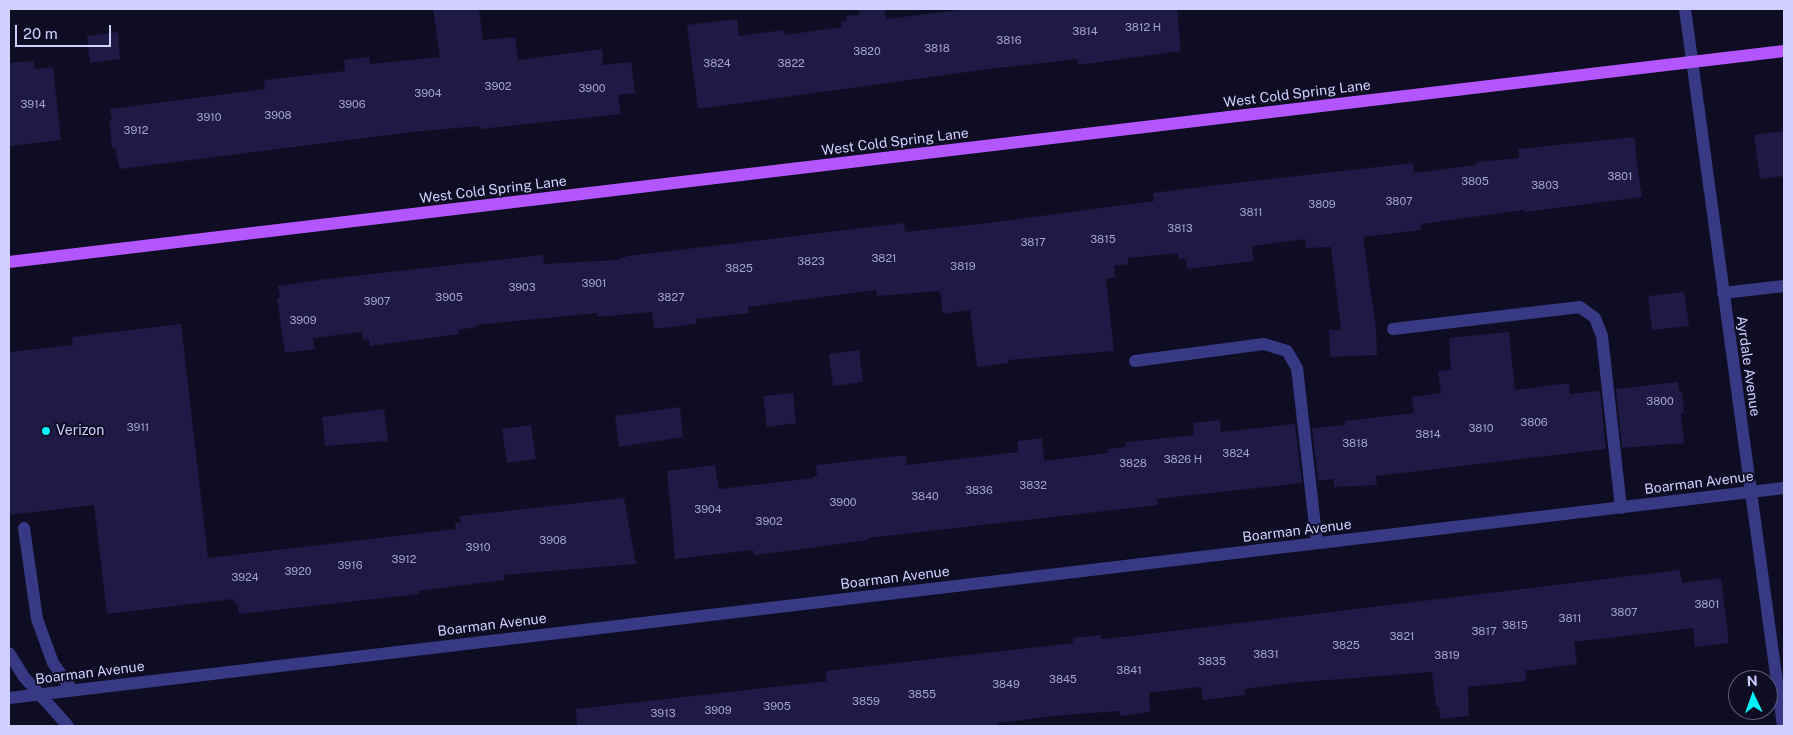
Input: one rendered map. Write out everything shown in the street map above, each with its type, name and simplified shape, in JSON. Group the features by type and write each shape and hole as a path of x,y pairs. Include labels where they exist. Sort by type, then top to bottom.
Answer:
{"main road":[{"name":"West Cold Spring Lane","path":"9,262 1784,51"}],"street":[{"name":"Ayrdale Avenue","path":"1685,9 1750,492 1781,685 1783,726"},
{"path":"1723,293 1784,286"},
{"path":"1393,330 1580,307 1595,318 1602,336 1622,508"},
{"path":"1135,361 1264,344 1287,350 1297,368 1317,543"},
{"name":"Boarman Avenue","path":"9,698 1784,488"},
{"path":"24,528 37,618 53,663 72,690"},
{"path":"9,653 24,678 68,726"}],"building":[{"path":"433,9 479,9 483,40 515,37 518,60 602,49 603,65 631,62 635,93 618,95 621,114 480,129 479,126 412,132 120,169 115,148 112,148 109,120 112,120 110,109 265,89 264,80 345,71 344,60 369,57 370,64 440,57"},
{"path":"859,9 885,9 886,19 967,9 1177,9 1181,51 1078,65 1078,59 989,69 698,109 687,25 737,19 739,36 784,30 785,35 842,27 841,22 847,21 846,16 859,15"},
{"path":"118,32 120,59 90,63 87,36"},
{"path":"34,61 35,69 53,67 61,140 9,146 9,63"},
{"path":"1784,131 1784,176 1760,179 1754,135"},
{"path":"1635,137 1642,197 1421,224 1421,230 1363,237 1376,328 1377,355 1330,357 1329,330 1341,330 1331,247 1306,248 1305,239 1252,246 1254,261 1187,269 1186,259 1179,259 1178,253 1128,258 1128,264 1114,266 1115,277 1106,279 1114,351 1008,360 1008,363 977,367 970,310 943,314 940,291 877,296 876,290 799,300 748,307 749,313 696,319 696,324 654,329 652,312 598,317 597,313 476,325 477,327 458,330 459,334 370,346 369,339 363,340 362,332 313,338 315,349 285,353 277,298 280,297 278,286 326,279 543,255 544,264 616,260 628,256 904,223 905,232 980,224 1154,201 1153,193 1413,163 1414,173 1476,165 1476,162 1519,158 1518,149"},
{"path":"1684,292 1689,326 1652,330 1648,296"},
{"path":"181,324 208,558 456,529 455,523 461,523 460,516 624,498 636,564 504,575 504,580 418,591 419,594 239,614 237,603 234,603 233,599 107,614 94,505 9,515 9,352 73,345 72,337"},
{"path":"1509,332 1515,390 1569,383 1570,394 1600,391 1606,449 1376,476 1377,485 1334,487 1334,479 1318,481 1312,428 1345,425 1345,421 1414,413 1412,397 1441,393 1438,371 1451,370 1449,338"},
{"path":"859,350 863,382 833,386 829,354"},
{"path":"1678,382 1679,391 1682,391 1684,413 1681,414 1684,443 1622,448 1616,389"},
{"path":"793,393 796,423 767,427 763,396"},
{"path":"680,407 683,437 619,447 615,416"},
{"path":"384,409 388,441 325,446 322,417"},
{"path":"1220,420 1221,432 1295,424 1302,483 1157,499 1158,505 868,538 868,540 754,555 753,550 675,559 667,471 715,465 719,489 814,478 814,476 817,476 816,465 906,455 907,465 1018,452 1018,441 1042,438 1044,461 1108,453 1108,449 1126,447 1126,442 1194,435 1193,423"},
{"path":"531,425 536,459 507,463 502,429"},
{"path":"1680,570 1682,583 1721,578 1729,643 1695,647 1693,628 1574,642 1577,664 1525,671 1526,681 1468,687 1469,716 1440,719 1439,706 1436,707 1432,672 1289,683 1245,689 1245,695 1203,700 1201,687 1149,693 1150,712 1120,716 1119,711 1054,716 997,723 998,726 577,726 576,709 827,681 826,671 1073,643 1073,638 1101,635 1101,639 1131,636"}],"place":[{"name":"Verizon","path":"46,431"}]}
